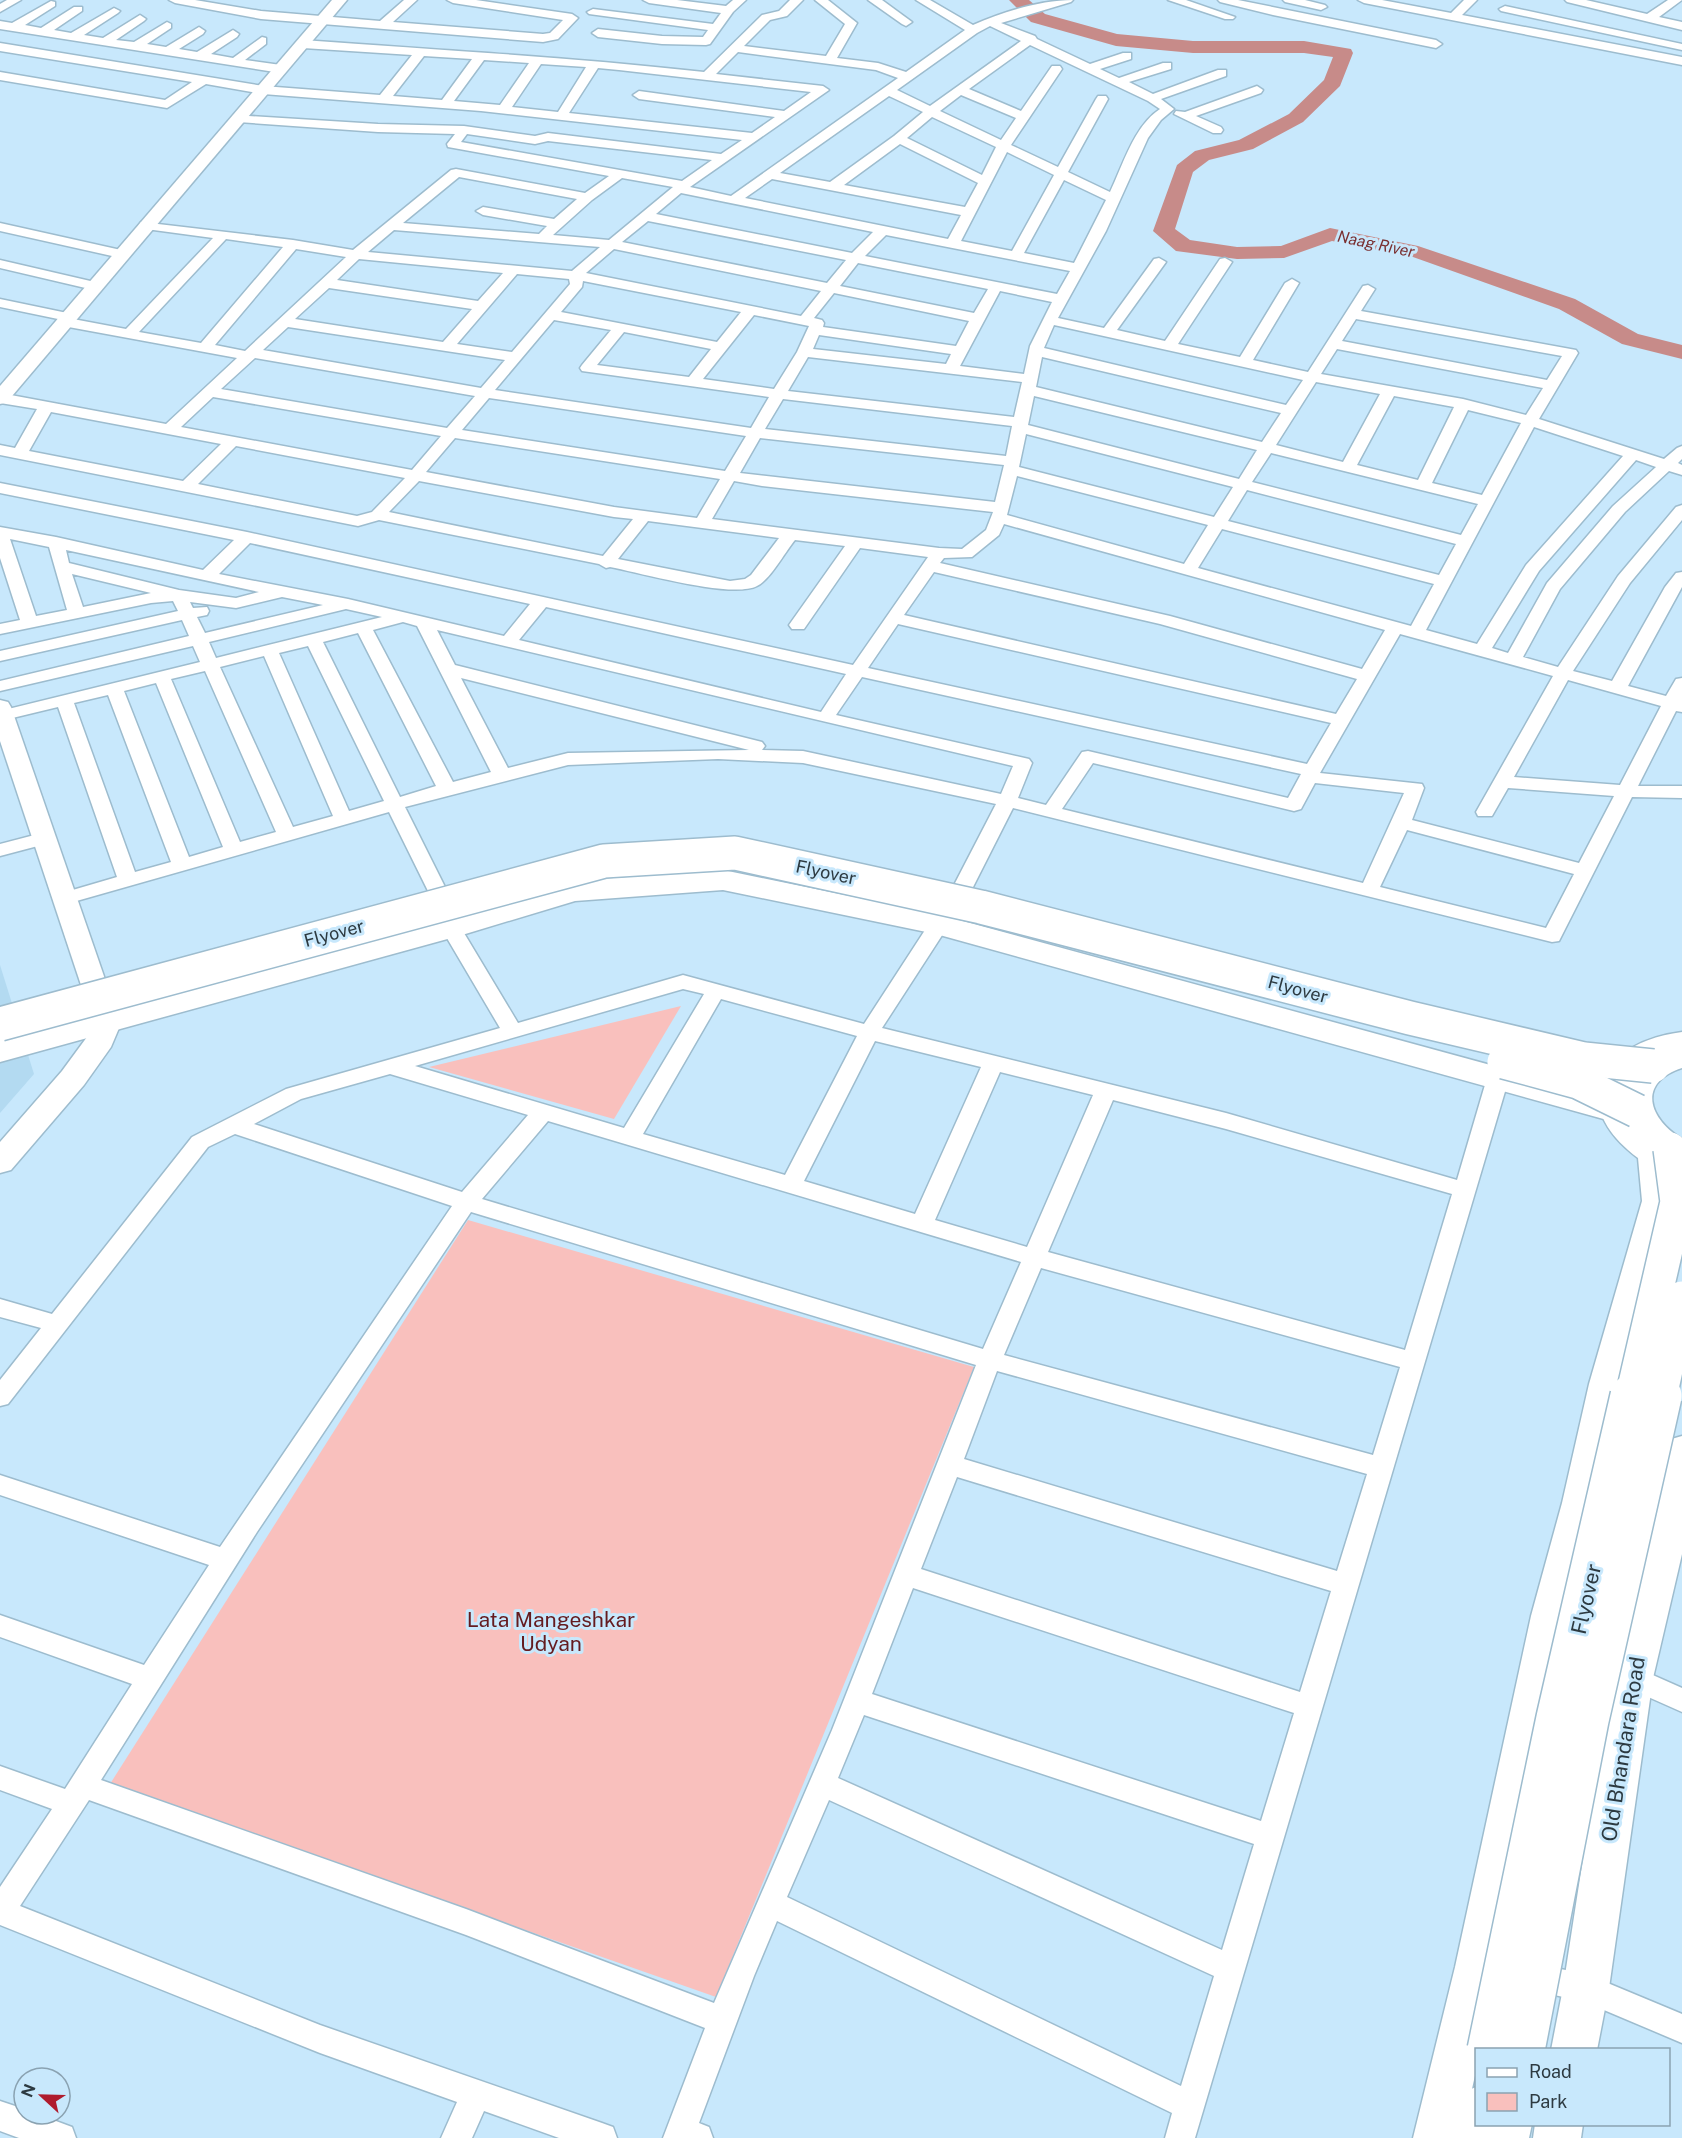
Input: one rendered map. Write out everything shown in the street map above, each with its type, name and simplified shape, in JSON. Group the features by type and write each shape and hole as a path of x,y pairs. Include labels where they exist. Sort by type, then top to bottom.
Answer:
{"main road":[{"path":"0,1013 594,852 654,844 740,843 838,860 962,889 1481,1021 1669,1050"},
{"name":"Flyover","path":"0,1024 604,861 735,853 981,907 1410,1018 1584,1059 1669,1050"},
{"name":"Flyover","path":"0,1040 616,873 732,868 1010,930 1568,1079 1578,1082 1627,1111 1644,1125 1672,1156 1677,1202 1558,1718 1489,2048"},
{"path":"0,1052 451,928 573,891 723,880 937,924 1498,1078 1627,1111 1640,1078 1669,1050"},
{"path":"0,1134 96,1024 109,984"},
{"path":"0,1162 73,1078 101,1040 96,1024"},
{"path":"1437,2138 1478,1967 1551,1616 1582,1503 1608,1384 1672,1156"},
{"name":"Flyover","path":"1523,2048 1587,1720 1682,1298"},
{"name":"Old Bhandara Road","path":"1574,2048 1586,1988 1632,1678 1675,1528 1682,1451"},
{"path":"1471,2138 1475,2117"}],"street":[{"path":"0,9 15,0"},
{"path":"175,0 205,2 261,15 438,31 549,38 572,18"},
{"path":"261,15 274,0"},
{"path":"340,0 65,319 0,398 168,431 644,516 855,543 934,560 1367,676"},
{"path":"382,25 411,0"},
{"path":"438,31 459,1 588,19 599,0"},
{"path":"649,0 680,2 729,10"},
{"path":"598,33 706,41 729,10 740,0"},
{"path":"707,76 765,17 783,14 797,0"},
{"path":"821,0 850,23 829,61"},
{"path":"874,0 906,22"},
{"path":"734,200 973,30 1009,15 1067,0"},
{"path":"1174,0 1235,18 1246,3"},
{"path":"1224,0 1436,44"},
{"path":"1289,0 1332,4"},
{"path":"1364,0 1676,60 1681,46 1505,9"},
{"path":"1416,10 1427,0"},
{"path":"1454,17 1471,0"},
{"path":"1491,24 1515,0"},
{"path":"1649,18 1676,0"},
{"path":"927,1 973,30"},
{"path":"1644,2 1682,11"},
{"path":"14,27 51,4"},
{"path":"1305,32 1332,4"},
{"path":"1568,4 1682,26"},
{"path":"1568,4 1682,33"},
{"path":"43,32 78,9"},
{"path":"493,35 514,10"},
{"path":"74,36 114,11"},
{"path":"593,12 716,28"},
{"path":"106,41 140,19"},
{"path":"990,22 1031,39 1152,98 1168,109 1217,130"},
{"path":"0,25 281,69"},
{"path":"137,46 167,26"},
{"path":"169,51 199,31"},
{"path":"200,56 233,34"},
{"path":"832,187 899,139 931,111 1031,39"},
{"path":"630,109 653,70 679,40"},
{"path":"235,62 262,41"},
{"path":"303,44 594,64 823,90 681,187 610,244 575,276"},
{"path":"0,47 263,90 504,109 561,116 630,109 786,115"},
{"path":"735,48 878,68 909,77"},
{"path":"384,99 421,52"},
{"path":"1090,68 1127,56"},
{"path":"26,79 61,57"},
{"path":"446,104 480,57"},
{"path":"504,109 537,60"},
{"path":"561,116 594,64"},
{"path":"1118,82 1167,66"},
{"path":"953,243 1004,145 1056,69"},
{"path":"1152,98 1222,73"},
{"path":"0,76 167,104 204,80"},
{"path":"960,90 1023,117"},
{"path":"1185,116 1257,90"},
{"path":"889,91 1114,199"},
{"path":"1016,256 1102,99"},
{"path":"630,109 754,137"},
{"path":"825,718 934,560 966,554 993,532 1012,465 1036,351 1049,320 1114,199 1142,138 1156,117 1168,109"},
{"path":"238,118 378,128 464,130 535,140 548,137 724,158"},
{"path":"464,130 453,144 620,174 734,200 1078,268"},
{"path":"899,139 984,182"},
{"path":"168,431 356,255 456,173 587,197"},
{"path":"541,238 587,197 620,174"},
{"path":"769,175 969,212"},
{"path":"456,232 483,211 511,183"},
{"path":"483,211 556,224"},
{"path":"645,216 1061,299"},
{"path":"146,225 293,244 356,255 575,276 750,310 810,325 959,351"},
{"path":"392,226 610,244 978,318"},
{"path":"1,228 121,254"},
{"path":"701,524 804,352 810,325 831,289 855,258 883,230"},
{"path":"130,333 223,235"},
{"path":"205,348 293,244"},
{"path":"1108,333 1159,262"},
{"path":"1170,345 1225,262"},
{"path":"0,264 94,286"},
{"path":"446,347 513,270"},
{"path":"378,515 415,476 577,284 575,276"},
{"path":"327,283 482,306"},
{"path":"1244,362 1292,283"},
{"path":"950,370 996,286"},
{"path":"1188,570 1368,288"},
{"path":"0,303 205,348 484,393 755,433 1012,465 1217,524 1443,580"},
{"path":"692,383 750,310"},
{"path":"1352,314 1571,353 1486,501 1416,633"},
{"path":"550,315 721,347"},
{"path":"1049,320 1311,377 1463,404 1530,422 1675,467"},
{"path":"284,322 514,357"},
{"path":"621,327 587,368 1021,426 1465,541"},
{"path":"1333,344 1552,385"},
{"path":"1036,351 1290,411"},
{"path":"804,352 950,370 1030,385 1486,501"},
{"path":"1348,467 1389,391"},
{"path":"210,392 450,434 1000,513 1188,570 1676,705"},
{"path":"1423,486 1463,404"},
{"path":"20,454 46,407"},
{"path":"186,487 232,442"},
{"path":"0,450 358,521 378,515 606,563 729,586 749,584 757,579 789,536"},
{"path":"1513,660 1553,587 1618,509 1675,467 1682,451"},
{"path":"1482,651 1532,569 1633,454"},
{"path":"0,488 247,537 542,601 1310,774 1415,788 1368,892"},
{"path":"1485,812 1596,618 1659,534 1682,510"},
{"path":"606,563 644,516"},
{"path":"30,623 0,532 56,542 280,592 348,604 1023,763 1007,801 962,889 937,924 869,1032 791,1185"},
{"path":"208,575 247,537"},
{"path":"56,542 76,613"},
{"path":"798,625 855,543"},
{"path":"61,566 179,595 236,603"},
{"path":"1617,689 1668,596 1682,577"},
{"path":"0,656 280,592"},
{"path":"0,629 151,598 179,595"},
{"path":"179,595 287,834"},
{"path":"508,642 542,601"},
{"path":"0,686 348,604"},
{"path":"109,984 66,898 1,713 64,700 404,617"},
{"path":"894,618 1341,720"},
{"path":"424,622 502,775"},
{"path":"363,627 447,789"},
{"path":"1051,812 1088,756 1294,805 1395,627"},
{"path":"313,638 438,893"},
{"path":"269,649 343,818"},
{"path":"448,669 796,756 1007,801 1552,936 1627,791 1676,705 1682,683"},
{"path":"161,675 233,849"},
{"path":"114,687 182,864"},
{"path":"64,700 128,880"},
{"path":"66,898 447,789 568,759 718,754 796,756"},
{"path":"1502,782 1627,791 1682,792"},
{"path":"1401,823 1585,871"},
{"path":"0,850 46,838"},
{"path":"451,928 513,1032"},
{"path":"0,1396 200,1142 294,1094 683,982 869,1032 1226,1121 1465,1190"},
{"path":"630,1137 716,991"},
{"path":"922,1224 993,1063"},
{"path":"392,1067 1034,1257 1413,1361"},
{"path":"1180,2138 1498,1078"},
{"path":"685,2136 722,2020 856,1701 990,1360 1106,1091"},
{"path":"543,1112 466,1202 226,1560 77,1795 0,1911 320,2039 602,2138"},
{"path":"233,1125 466,1202 990,1360 1382,1468"},
{"path":"0,1308 57,1324"},
{"path":"948,1464 1347,1585"},
{"path":"0,1485 226,1560"},
{"path":"1582,1503 1675,1528"},
{"path":"907,1575 1310,1707"},
{"path":"0,1626 150,1679"},
{"path":"1545,1650 1603,1660 1632,1678 1682,1700"},
{"path":"856,1701 1271,1837"},
{"path":"0,1778 77,1795 466,1922 722,2020"},
{"path":"822,1784 1231,1969"},
{"path":"770,1903 1190,2106"},
{"path":"1478,1967 1586,1988 1682,2029"},
{"path":"456,2138 477,2093"},
{"path":"0,2116 61,2138"}],"shaded area":[{"path":"0,965 34,1074 0,1113"}],"green space":[{"path":"681,1006 614,1119 429,1067"},
{"name":"Lata Mangeshkar Udyan","path":"468,1220 974,1367 716,1997 110,1784"}],"waterway":[{"name":"Naag River","path":"1018,0 1038,18 1116,40 1193,47 1304,47 1344,53 1333,82 1296,118 1246,145 1202,155 1184,169 1164,231 1184,246 1237,253 1284,252 1330,234 1418,252 1567,304 1630,339 1682,352"}]}
